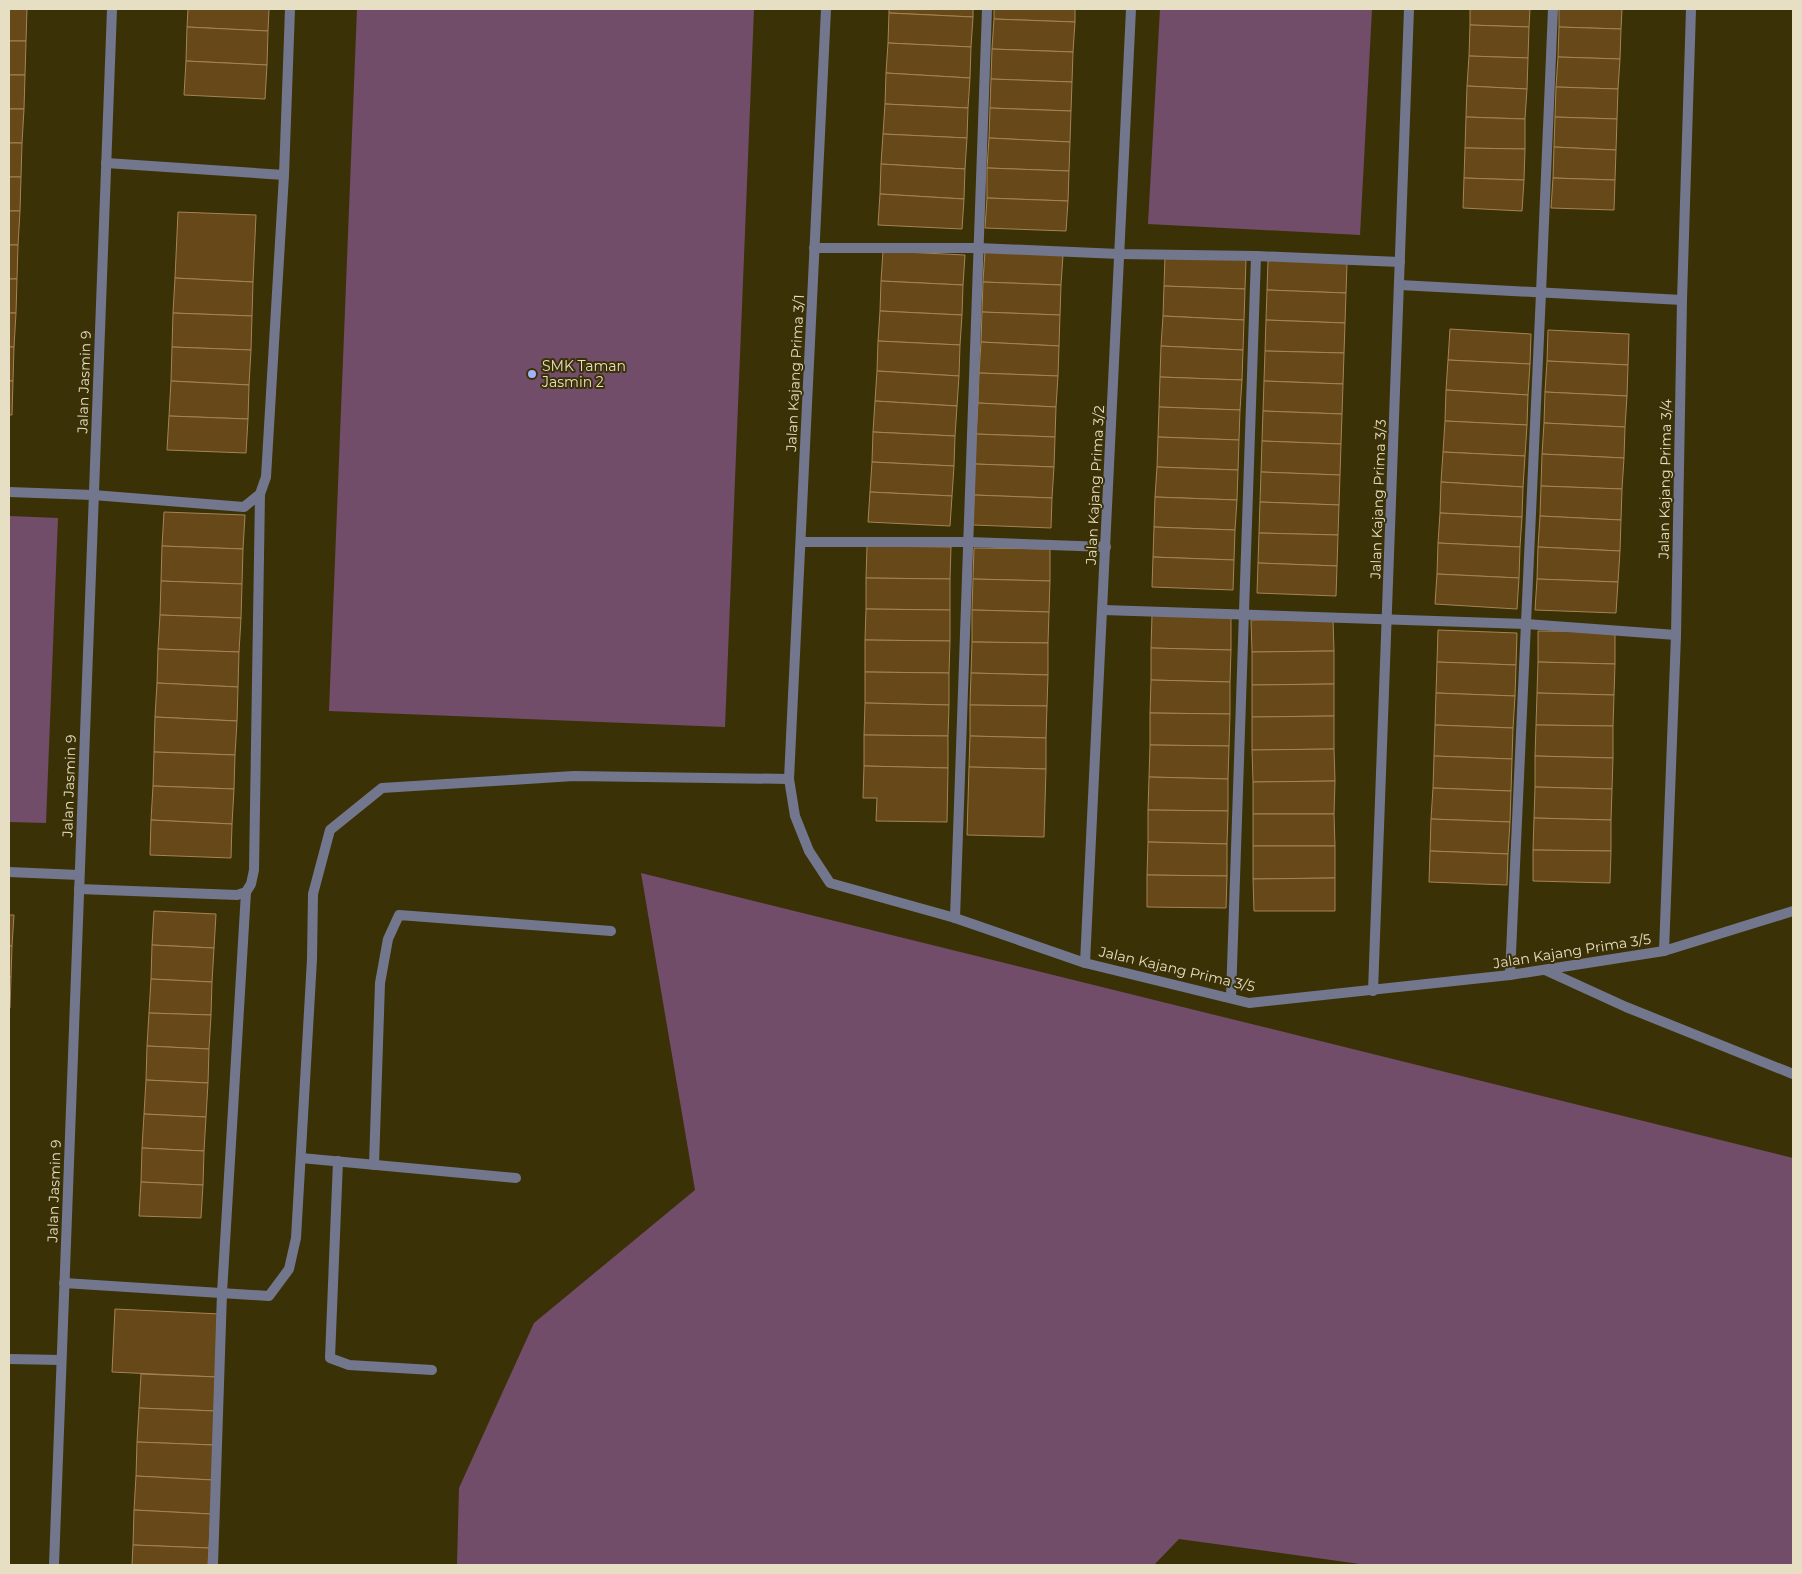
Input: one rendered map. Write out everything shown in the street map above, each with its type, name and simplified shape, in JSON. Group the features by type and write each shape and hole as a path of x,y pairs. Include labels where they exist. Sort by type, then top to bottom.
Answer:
{"street":[{"name":"Jalan Jasmin 9","path":"54,1565 112,9"},
{"path":"213,1565 222,1293 246,892 251,884 254,870 260,494 266,478 284,175 290,9"},
{"name":"Jalan Kajang Prima 3/1","path":"791,739 826,9"},
{"path":"955,918 987,9"},
{"name":"Jalan Kajang Prima 3/2","path":"1086,963 1131,9"},
{"name":"Jalan Kajang Prima 3/3","path":"1373,991 1409,9"},
{"path":"1510,975 1542,293 1553,9"},
{"name":"Jalan Kajang Prima 3/4","path":"1664,951 1676,635 1682,300 1691,9"},
{"path":"106,163 284,175"},
{"path":"814,248 978,248 1400,262"},
{"path":"1230,997 1256,256"},
{"path":"1400,285 1682,300"},
{"path":"9,492 93,495 244,507 260,494"},
{"path":"800,542 968,542 1106,547"},
{"path":"1103,610 1526,624 1676,635"},
{"name":"Jalan Kajang Prima 3/5","path":"791,739 789,779 795,816 809,851 830,883 955,918 1086,963 1249,1003 1510,975 1664,951 1793,911"},
{"path":"64,1283 269,1296 290,1269 296,1238 301,1158 312,959 313,894 330,830 382,788 574,776 789,779"},
{"path":"9,872 79,875"},
{"path":"79,889 236,894 246,892"},
{"path":"374,1164 380,983 388,939 399,916 611,931"},
{"path":"1545,970 1626,1007 1793,1074"},
{"path":"301,1158 516,1178"},
{"path":"338,1161 330,1358 349,1366 432,1370"},
{"path":"9,1359 61,1360"}],"shaded area":[{"name":"SMK Taman Jasmin 2","path":"357,9 754,9 725,727 329,711"},
{"path":"1160,9 1372,9 1360,235 1148,224"},
{"path":"9,516 58,518 46,823 9,822"},
{"path":"641,873 1793,1158 1793,1565 1367,1565 1179,1539 1154,1565 457,1565 459,1488 534,1323 695,1190"}],"building":[{"path":"9,9 27,9 26,41 9,41"},
{"path":"188,9 269,9 268,31 187,27"},
{"path":"889,9 973,9 973,17 889,13"},
{"path":"994,9 1075,9 1075,22 994,19"},
{"path":"1470,9 1530,9 1529,27 1470,25"},
{"path":"1559,9 1622,9 1621,29 1559,27"},
{"path":"889,13 973,17 971,47 888,43"},
{"path":"994,19 1075,22 1073,52 992,49"},
{"path":"1470,25 1529,27 1528,58 1469,56"},
{"path":"187,27 268,31 267,65 186,61"},
{"path":"1559,27 1621,29 1620,59 1558,57"},
{"path":"9,41 26,41 25,75 9,75"},
{"path":"888,43 971,47 970,78 886,73"},
{"path":"992,49 1073,52 1072,82 991,79"},
{"path":"1469,56 1528,58 1527,89 1467,86"},
{"path":"1558,57 1620,59 1618,89 1556,87"},
{"path":"186,61 267,65 265,99 184,95"},
{"path":"886,73 970,78 968,108 885,104"},
{"path":"9,75 25,75 24,109 9,109"},
{"path":"991,79 1072,82 1071,111 990,108"},
{"path":"1467,86 1527,89 1525,119 1466,117"},
{"path":"1556,87 1618,89 1617,119 1555,117"},
{"path":"885,104 968,108 967,138 883,134"},
{"path":"990,108 1071,111 1070,142 989,138"},
{"path":"9,109 24,109 22,143 9,143"},
{"path":"1466,117 1525,119 1525,149 1465,148"},
{"path":"1555,117 1617,119 1616,150 1554,147"},
{"path":"883,134 967,138 965,169 881,164"},
{"path":"989,138 1070,142 1069,171 987,168"},
{"path":"9,143 22,143 21,177 9,177"},
{"path":"1554,147 1616,150 1615,180 1553,178"},
{"path":"1465,148 1525,149 1524,180 1464,178"},
{"path":"881,164 965,169 964,199 880,194"},
{"path":"987,168 1069,171 1068,201 987,198"},
{"path":"9,177 21,177 20,211 9,211"},
{"path":"1464,178 1524,180 1522,211 1463,208"},
{"path":"1553,178 1615,180 1614,210 1551,208"},
{"path":"880,194 964,199 962,229 878,225"},
{"path":"987,198 1068,201 1066,231 985,228"},
{"path":"9,211 20,211 18,245 9,245"},
{"path":"178,212 256,215 253,282 175,278"},
{"path":"9,245 18,245 17,279 9,279"},
{"path":"883,251 965,255 963,285 881,281"},
{"path":"985,251 1063,255 1061,285 983,282"},
{"path":"1165,256 1246,259 1245,289 1164,286"},
{"path":"1268,260 1347,263 1346,293 1267,290"},
{"path":"175,278 253,282 252,316 173,313"},
{"path":"9,279 17,279 16,313 9,313"},
{"path":"881,281 963,285 962,315 880,311"},
{"path":"983,282 1061,285 1060,315 982,312"},
{"path":"1164,286 1245,289 1244,320 1163,316"},
{"path":"1267,290 1346,293 1345,323 1266,320"},
{"path":"880,311 962,315 960,345 878,341"},
{"path":"982,312 1060,315 1059,346 981,342"},
{"path":"9,313 16,313 14,347 9,347"},
{"path":"173,313 252,316 251,350 172,347"},
{"path":"1163,316 1244,320 1243,350 1161,346"},
{"path":"1266,320 1345,323 1344,353 1265,351"},
{"path":"1450,329 1531,334 1530,364 1448,360"},
{"path":"1548,330 1629,334 1628,365 1547,361"},
{"path":"878,341 960,345 959,376 877,371"},
{"path":"981,342 1059,346 1058,376 979,373"},
{"path":"1161,346 1243,350 1242,380 1160,377"},
{"path":"9,347 14,347 13,381 9,381"},
{"path":"172,347 251,350 249,385 171,381"},
{"path":"1265,351 1344,353 1343,384 1264,381"},
{"path":"1448,360 1530,364 1528,395 1446,390"},
{"path":"1547,361 1628,365 1627,396 1545,392"},
{"path":"877,371 959,376 957,406 875,401"},
{"path":"979,373 1058,376 1056,407 978,403"},
{"path":"1160,377 1242,380 1240,410 1159,407"},
{"path":"9,381 13,381 12,415 9,415"},
{"path":"171,381 249,385 248,419 169,416"},
{"path":"1264,381 1343,384 1342,414 1263,411"},
{"path":"1446,390 1528,395 1527,425 1445,421"},
{"path":"1545,392 1627,396 1625,427 1544,423"},
{"path":"875,401 957,406 955,436 873,432"},
{"path":"978,403 1056,407 1055,437 976,434"},
{"path":"1159,407 1240,410 1239,440 1158,437"},
{"path":"1263,411 1342,414 1341,444 1262,441"},
{"path":"169,416 248,419 246,453 167,450"},
{"path":"1445,421 1527,425 1525,456 1443,452"},
{"path":"1544,423 1625,427 1624,458 1542,454"},
{"path":"873,432 955,436 954,466 872,462"},
{"path":"976,434 1055,437 1054,467 975,464"},
{"path":"1158,437 1239,440 1238,470 1157,467"},
{"path":"1262,441 1341,444 1340,475 1261,472"},
{"path":"1443,452 1525,456 1523,487 1441,482"},
{"path":"1542,454 1624,458 1622,489 1541,486"},
{"path":"872,462 954,466 952,496 870,492"},
{"path":"975,464 1054,467 1052,498 974,495"},
{"path":"1157,467 1238,470 1237,500 1155,497"},
{"path":"1261,472 1340,475 1339,505 1260,502"},
{"path":"1441,482 1523,487 1522,517 1440,513"},
{"path":"1541,486 1622,489 1621,520 1540,516"},
{"path":"870,492 952,496 950,526 868,522"},
{"path":"974,495 1052,498 1051,528 973,525"},
{"path":"1155,497 1237,500 1235,530 1154,527"},
{"path":"1260,502 1339,505 1338,535 1259,533"},
{"path":"164,512 245,515 243,549 162,546"},
{"path":"1440,513 1522,517 1520,547 1438,543"},
{"path":"1540,516 1621,520 1620,551 1538,547"},
{"path":"1154,527 1235,530 1234,560 1153,557"},
{"path":"1259,533 1338,535 1337,566 1258,563"},
{"path":"1438,543 1520,547 1519,578 1437,574"},
{"path":"162,546 243,549 242,584 161,581"},
{"path":"867,546 951,547 950,579 866,578"},
{"path":"1538,547 1620,551 1618,582 1537,579"},
{"path":"974,548 1050,549 1050,581 973,579"},
{"path":"1153,557 1234,560 1233,590 1152,587"},
{"path":"1258,563 1337,566 1336,596 1257,593"},
{"path":"1437,574 1519,578 1517,609 1435,604"},
{"path":"866,578 950,579 950,610 866,609"},
{"path":"973,579 1050,581 1049,612 972,610"},
{"path":"1537,579 1618,582 1616,613 1535,610"},
{"path":"161,581 242,584 241,618 160,615"},
{"path":"866,609 950,610 950,641 865,640"},
{"path":"972,610 1049,612 1048,643 972,642"},
{"path":"160,615 241,618 239,652 158,649"},
{"path":"1152,615 1231,617 1231,650 1151,648"},
{"path":"1333,619 1334,651 1252,652 1251,620"},
{"path":"1438,630 1517,633 1516,665 1437,662"},
{"path":"1538,631 1615,632 1615,664 1538,662"},
{"path":"865,640 950,641 949,673 865,672"},
{"path":"972,642 1048,643 1048,675 971,673"},
{"path":"1151,648 1231,650 1230,682 1151,680"},
{"path":"158,649 239,652 238,687 157,683"},
{"path":"1334,651 1334,684 1252,685 1252,652"},
{"path":"1437,662 1516,665 1515,696 1436,693"},
{"path":"1538,662 1615,664 1614,695 1537,693"},
{"path":"865,672 949,673 949,705 865,703"},
{"path":"971,673 1048,675 1047,706 970,705"},
{"path":"1151,680 1230,682 1230,714 1150,713"},
{"path":"157,683 238,687 237,721 155,717"},
{"path":"1334,684 1334,716 1252,717 1252,685"},
{"path":"1436,693 1515,696 1513,728 1435,725"},
{"path":"1537,693 1614,695 1613,726 1536,725"},
{"path":"865,703 949,705 948,736 864,735"},
{"path":"970,705 1047,706 1046,738 970,736"},
{"path":"1150,713 1230,714 1229,746 1150,745"},
{"path":"1334,716 1334,749 1252,750 1252,717"},
{"path":"155,717 237,721 235,755 154,752"},
{"path":"1435,725 1513,728 1512,759 1434,756"},
{"path":"1536,725 1613,726 1613,758 1535,756"},
{"path":"864,735 948,736 948,768 864,766"},
{"path":"970,736 1046,738 1046,769 969,767"},
{"path":"1150,745 1229,746 1228,779 1149,777"},
{"path":"1334,749 1335,781 1253,782 1252,750"},
{"path":"154,752 235,755 234,789 153,786"},
{"path":"1434,756 1512,759 1511,791 1433,788"},
{"path":"1535,756 1613,758 1612,789 1535,787"},
{"path":"864,766 948,768 947,822 876,821 877,798 863,798"},
{"path":"969,767 1046,769 1044,837 967,835"},
{"path":"1149,777 1228,779 1228,811 1148,810"},
{"path":"1335,781 1334,814 1253,814 1253,782"},
{"path":"153,786 234,789 232,824 151,820"},
{"path":"1535,787 1612,789 1611,820 1534,818"},
{"path":"1433,788 1511,791 1510,822 1431,819"},
{"path":"1148,810 1228,811 1227,844 1148,842"},
{"path":"1253,814 1334,814 1335,846 1253,846"},
{"path":"1534,818 1611,820 1611,851 1533,850"},
{"path":"1431,819 1510,822 1508,854 1430,851"},
{"path":"151,820 232,824 231,858 150,855"},
{"path":"1148,842 1227,844 1227,876 1147,875"},
{"path":"1253,846 1335,846 1335,878 1253,879"},
{"path":"1533,850 1611,851 1610,883 1533,881"},
{"path":"1430,851 1508,854 1507,885 1429,882"},
{"path":"1147,875 1227,876 1226,908 1147,907"},
{"path":"1335,878 1335,911 1254,911 1253,879"},
{"path":"154,911 216,914 214,948 152,945"},
{"path":"9,915 14,915 12,946 9,946"},
{"path":"152,945 214,948 212,982 151,979"},
{"path":"9,946 12,946 11,977 9,977"},
{"path":"9,977 11,977 10,1008 9,1008"},
{"path":"151,979 212,982 211,1015 149,1013"},
{"path":"149,1013 211,1015 209,1049 147,1046"},
{"path":"147,1046 209,1049 208,1083 146,1080"},
{"path":"146,1080 208,1083 206,1117 144,1114"},
{"path":"144,1114 206,1117 204,1151 142,1148"},
{"path":"142,1148 204,1151 203,1185 141,1182"},
{"path":"141,1182 203,1185 201,1218 139,1216"},
{"path":"115,1309 220,1314 217,1377 112,1372"},
{"path":"141,1374 217,1377 216,1411 139,1408"},
{"path":"139,1408 216,1411 214,1445 137,1442"},
{"path":"137,1442 214,1445 213,1480 136,1476"},
{"path":"136,1476 213,1480 211,1514 134,1510"},
{"path":"134,1510 211,1514 209,1548 133,1545"},
{"path":"133,1545 209,1548 208,1565 132,1565"}],"place":[{"name":"SMK Taman Jasmin 2","path":"532,374"}]}
